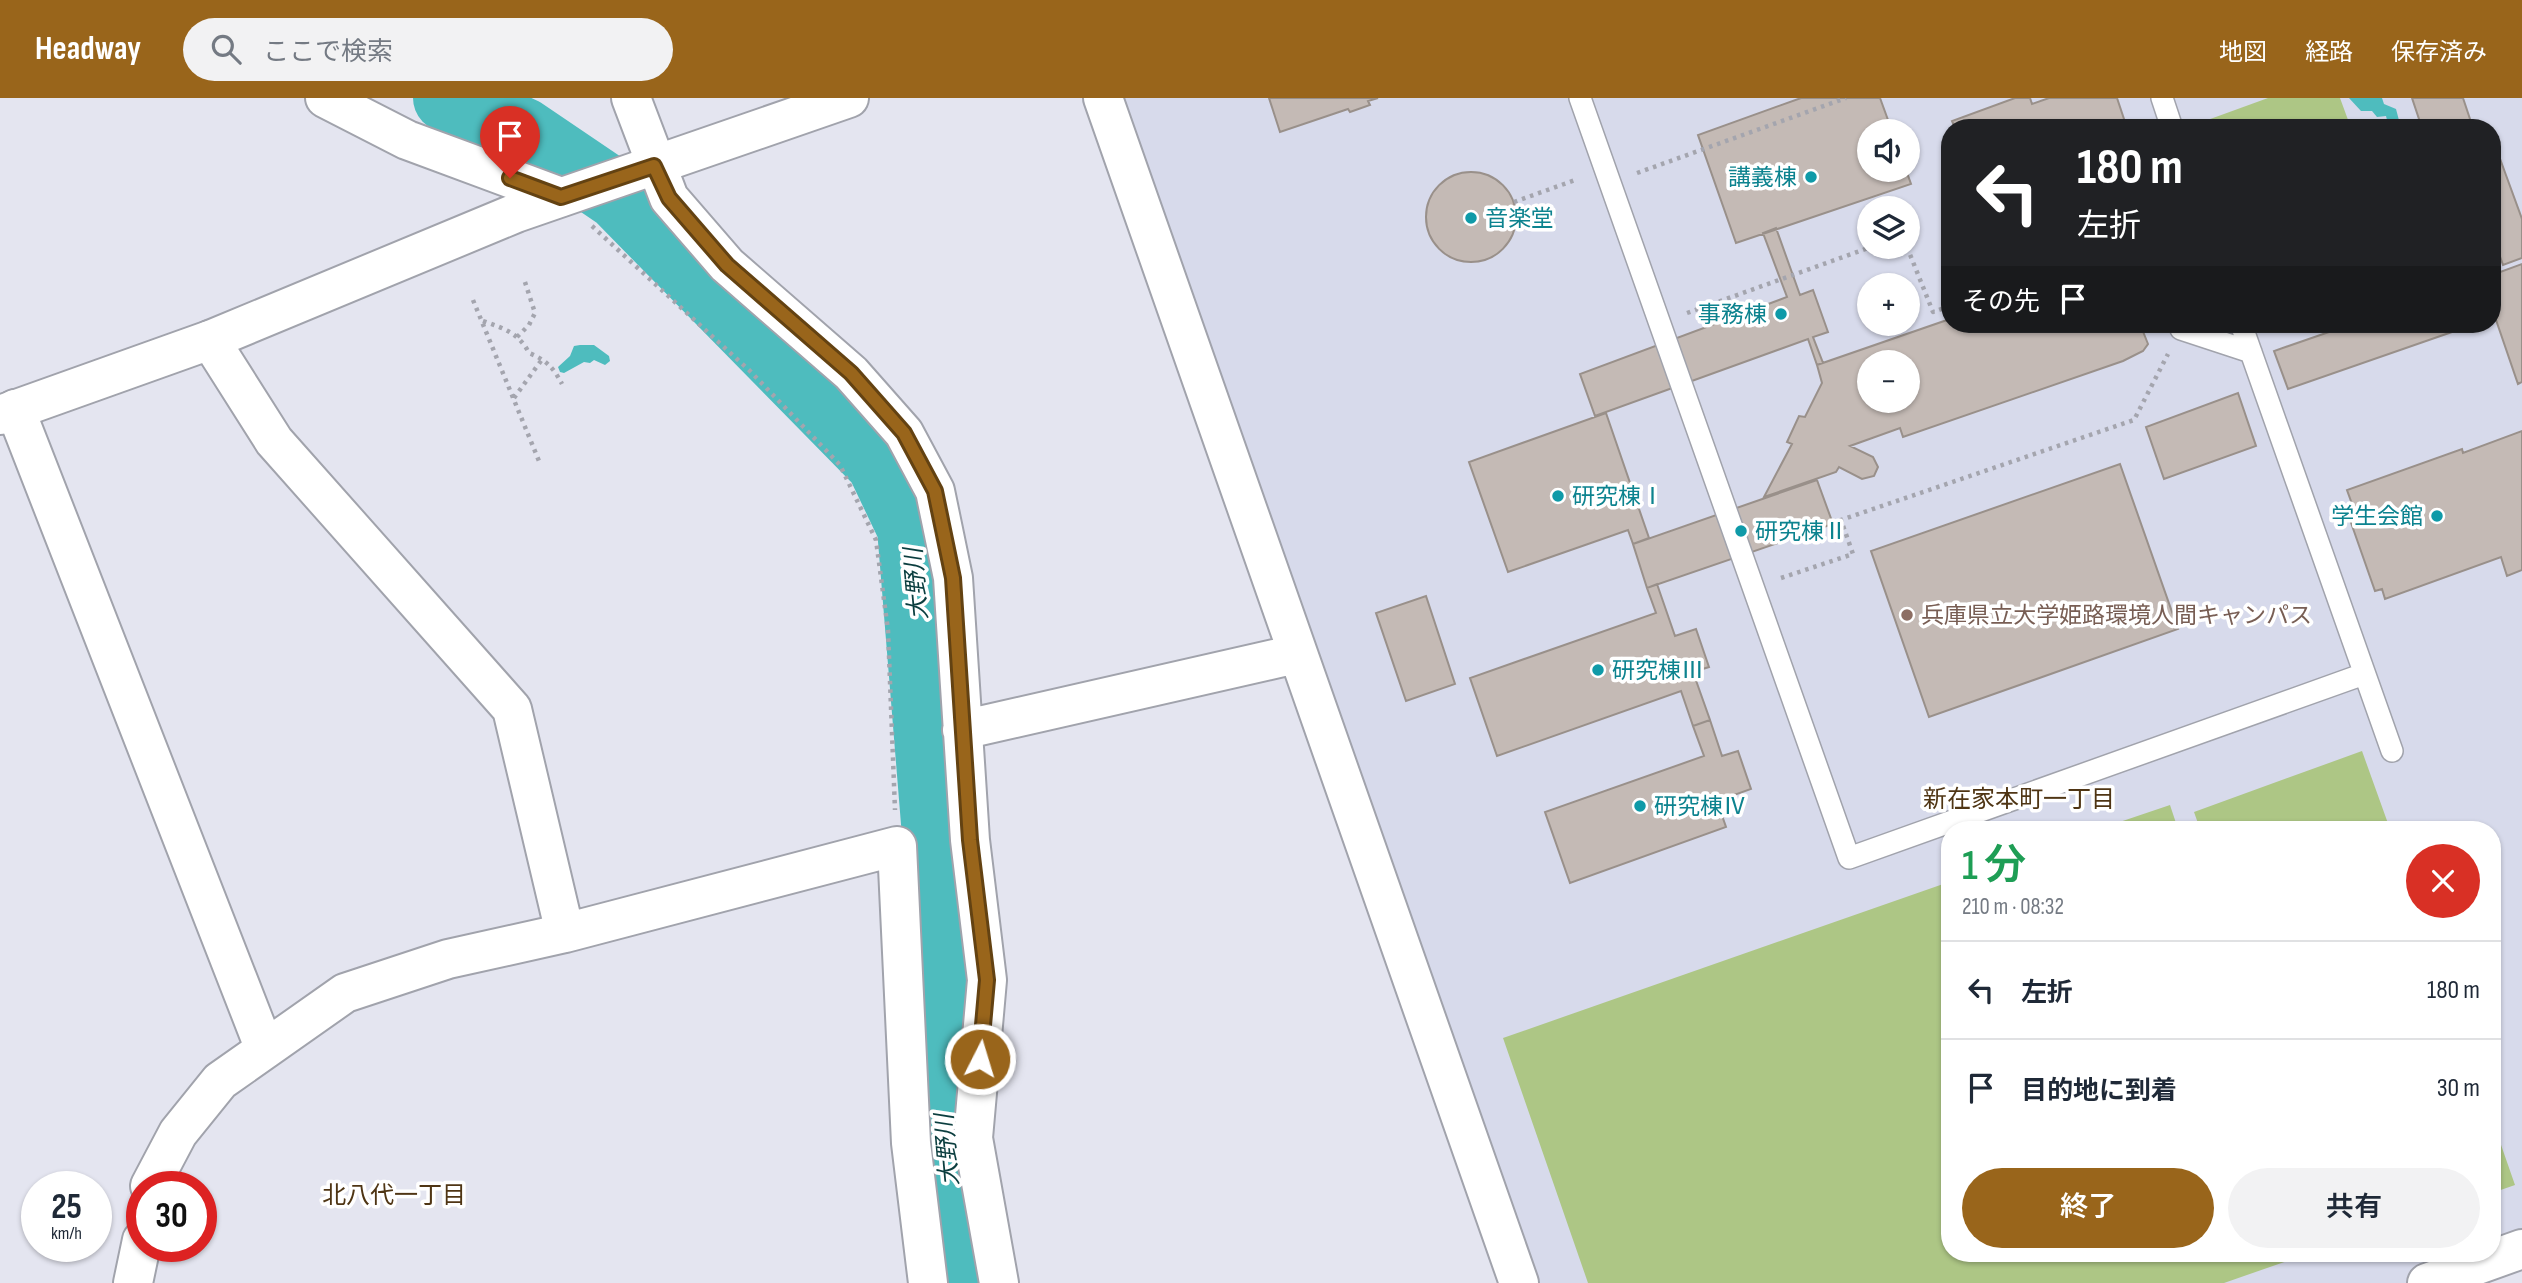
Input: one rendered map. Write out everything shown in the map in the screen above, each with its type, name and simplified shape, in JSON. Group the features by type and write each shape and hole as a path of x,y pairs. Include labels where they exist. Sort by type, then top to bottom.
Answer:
{"street":[{"path":"325,98 407,140 561,197"},
{"path":"631,98 644,127 646,169 727,265 851,373 910,445 935,491 953,578 970,840 987,980 973,1138 999,1283"},
{"path":"264,1047 8,412 210,340 516,213 849,98"},
{"path":"1102,98 1519,1283"},
{"path":"210,340 274,441 512,709 565,933"},
{"path":"962,730 1296,654"},
{"path":"157,1171 178,1133 212,1091 264,1047 345,993 449,959 565,933 897,846 911,1143 928,1283"},
{"path":"2501,1257 2522,1249"},
{"path":"133,1283 137,1262"},
{"path":"2427,1283 2486,1262"}],"lane":[{"path":"1580,98 1849,858 1941,825"},
{"path":"2162,98 2169,119"},
{"path":"2197,333 2251,352"},
{"path":"2244,333 2392,751"},
{"path":"1953,821 2364,674"}],"path":[{"path":"1824,98 1827,105"},
{"path":"1514,202 1607,176 1846,98"},
{"path":"561,197 750,371 840,466 876,540 888,630 897,846"},
{"path":"1660,323 1857,252"},
{"path":"1912,259 1933,312 1941,309"},
{"path":"517,337 529,326 535,313 524,279"},
{"path":"473,300 539,461"},
{"path":"482,321 517,337 528,353 543,358 553,367 562,384"},
{"path":"1754,587 1853,554 1841,520 2134,420 2177,333"},
{"path":"514,399 543,358"}],"shaded area":[{"name":"兵庫県立大学姫路環境人間キャンパス","path":"1112,98 2522,98 2522,1244 2501,1251 2501,821 1941,821 1941,1262 2469,1262 2408,1283 1525,1283"}],"green space":[{"path":"2268,98 2340,98 2348,119 2210,119"},
{"path":"2362,751 2387,821 2197,821 2194,812"},
{"path":"2170,805 2175,821 2123,821"},
{"path":"1941,885 1941,1262 2284,1262 2224,1283 1588,1283 1503,1038"},
{"path":"2501,1145 2515,1185 2501,1190"}],"water":[{"path":"2349,98 2382,98 2384,104 2396,109 2399,119 2377,117 2372,111 2361,111"},
{"path":"594,345 609,356 610,361 605,365 594,360 590,363 584,362 564,373 560,372 558,367 570,356 574,346"}],"building":[{"path":"1269,98 1378,98 1368,101 1370,105 1350,112 1348,109 1280,132"},
{"name":"講義棟","path":"1801,98 1880,98 1888,119 1857,119 1857,182 1911,184 1875,196 1857,196 1857,202 1736,243 1698,135"},
{"path":"2015,98 2030,98 2032,104 2049,98 2117,98 2124,119 1957,119"},
{"path":"2412,98 2463,98 2470,119 2419,119"},
{"path":"2501,161 2522,219 2522,258 2503,265"},
{"name":"音楽堂","path":"1471,172 1488,175 1503,185 1513,200 1516,217 1513,234 1503,249 1488,259 1471,262 1454,259 1439,249 1429,234 1426,217 1429,200 1439,185 1454,175"},
{"name":"事務棟","path":"1776,228 1800,295 1813,290 1828,332 1813,337 1823,363 1817,365 1808,339 1595,416 1580,374 1787,297 1763,233"},
{"path":"2522,264 2522,382 2518,384 2500,333 2501,272"},
{"path":"1941,322 1941,333 2144,333 2148,344 2143,351 2123,361 1903,437 1900,428 1850,446 1873,457 1878,467 1874,476 1862,479 1839,467 1836,472 1764,497 1792,444 1787,442 1799,416 1805,417 1822,383 1817,365 1857,351 1857,413 1920,413 1920,350 1860,350 1901,336 1920,336 1920,329"},
{"path":"2326,333 2449,333 2288,389 2274,351"},
{"path":"2238,393 2256,446 2164,479 2146,427"},
{"name":"研究棟Ⅰ","path":"1606,413 1649,538 1633,544 1628,530 1508,572 1469,462"},
{"name":"学生会館","path":"2522,431 2522,570 2507,576 2501,557 2385,599 2382,589 2375,591 2349,517 2356,515 2347,490 2462,449 2463,453"},
{"path":"2120,464 2178,629 1929,717 1871,551"},
{"name":"研究棟Ⅱ","path":"1817,480 1833,524 1647,588 1633,544"},
{"name":"研究棟Ⅲ","path":"1657,584 1675,636 1696,629 1709,667 1693,672 1710,720 1693,726 1681,691 1497,756 1470,678 1656,613 1647,588"},
{"path":"1426,596 1455,684 1406,701 1376,613"},
{"name":"研究棟Ⅳ","path":"1710,720 1722,756 1738,751 1751,789 1717,801 1726,827 1570,883 1545,812 1704,756 1693,726"}],"waterway":[{"name":"大野川","path":"447,98 522,131 618,196 880,463 911,528 936,835 944,1132 961,1283"}],"place":[{"name":"講義棟","path":"1811,177"},
{"name":"音楽堂","path":"1471,218"},
{"name":"事務棟","path":"1781,314"},
{"name":"研究棟Ⅰ","path":"1558,496"},
{"name":"学生会館","path":"2437,516"},
{"name":"研究棟Ⅱ","path":"1741,531"},
{"name":"兵庫県立大学姫路環境人間キャンパス","path":"1907,615"},
{"name":"研究棟Ⅲ","path":"1598,670"},
{"name":"研究棟Ⅳ","path":"1640,806"}],"district":[{"name":"新在家本町一丁目","path":"2019,799"},
{"name":"北八代一丁目","path":"394,1195"}],"route":[{"path":"510,178 561,197 654,166 669,198 727,265 851,373 904,433 935,491 953,578 970,840 987,980 980,1059"}]}
